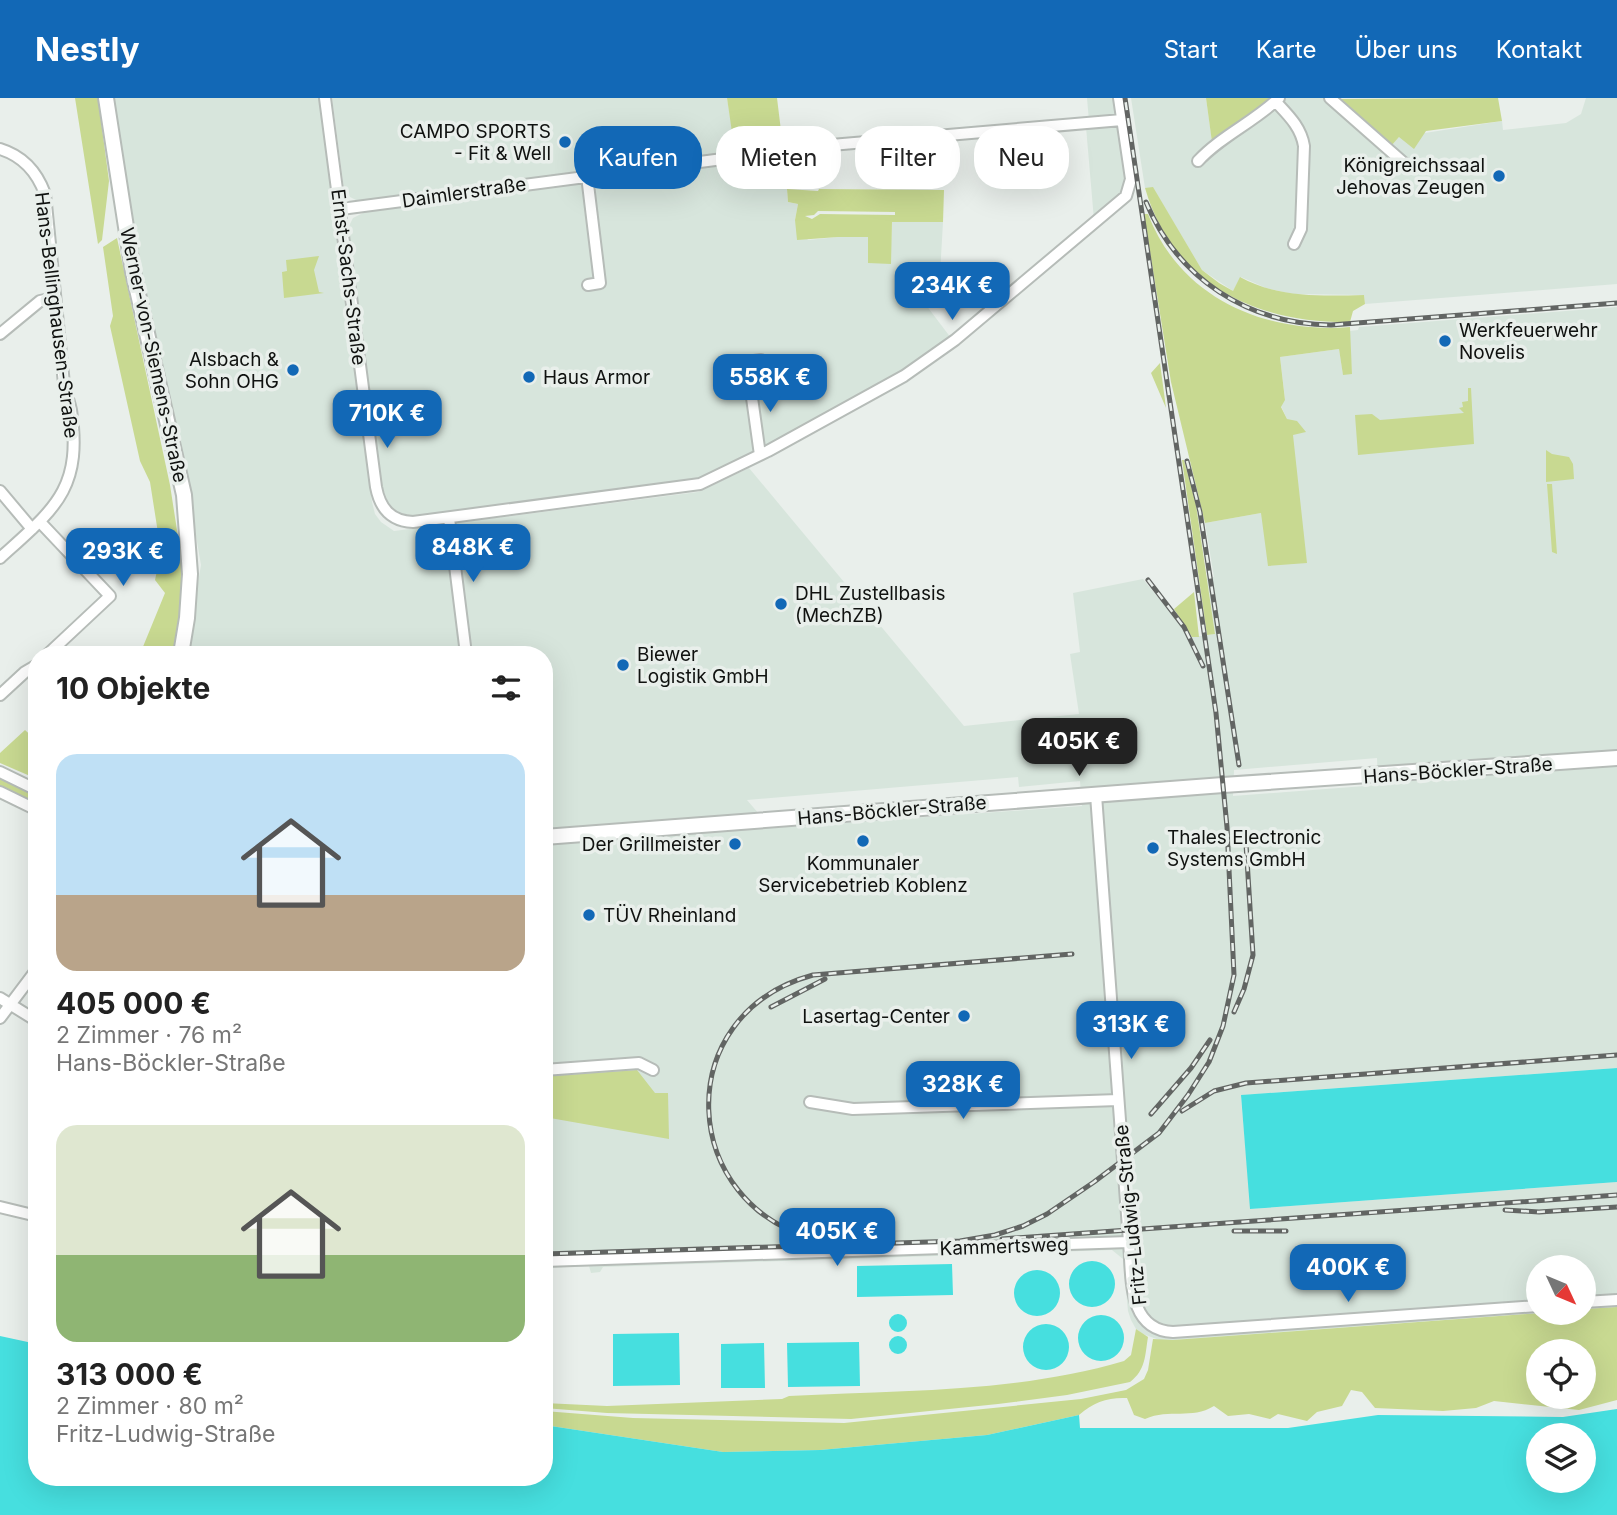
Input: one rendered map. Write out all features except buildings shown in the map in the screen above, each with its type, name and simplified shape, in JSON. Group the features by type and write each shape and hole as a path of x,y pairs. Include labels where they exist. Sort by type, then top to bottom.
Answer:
{"main road":[{"name":"Werner-von-Siemens-Straße","path":"106,98 133,272 184,495 190,574 182,646"},
{"name":"Hans-Böckler-Straße","path":"553,836 1617,758"}],"street":[{"name":"Ernst-Sachs-Straße","path":"325,98 379,499 388,514 405,522 700,484 881,390 928,359 1120,203 1130,188 1131,179 1119,98"},
{"path":"1330,98 1405,164"},
{"path":"1198,161 1211,147 1256,119 1277,100 1302,135 1304,146 1301,229 1294,244"},
{"path":"841,144 1122,120"},
{"name":"Hans-Bellinghausen-Straße","path":"0,149 18,156 30,167 37,175 45,194 64,384 71,408 74,460 63,494 36,525 0,558"},
{"name":"Daimlerstraße","path":"341,209 574,178"},
{"path":"588,285 600,283 589,189"},
{"path":"0,334 40,301 54,298"},
{"path":"760,455 742,363 761,360"},
{"path":"0,491 110,596 57,646"},
{"path":"449,518 465,646"},
{"path":"0,695 28,670"},
{"path":"0,772 28,786"},
{"path":"0,792 28,806"},
{"name":"Fritz-Ludwig-Straße","path":"1096,795 1129,1242 1135,1301 1144,1322 1162,1332 1526,1307"},
{"path":"0,1018 28,981"},
{"path":"0,998 28,1016"},
{"path":"553,1069 639,1063 653,1070"},
{"path":"810,1102 853,1109 1118,1100"},
{"path":"0,1207 28,1214"},
{"name":"Kammertsweg","path":"553,1261 1129,1242"},
{"path":"1596,1301 1617,1300"}],"shaded area":[{"path":"112,98 320,98 372,502 375,514 381,522 394,531 698,492 749,468 964,726 1079,714 1070,654 1080,652 1073,593 1143,579 1170,612 1174,609 1192,637 1215,634 1207,579 1214,577 1205,523 1261,513 1293,434 1305,432 1287,419 1281,406 1285,399 1280,357 1339,349 1343,374 1352,374 1349,331 1358,330 1359,327 1617,307 1617,1068 1243,1095 1241,1098 1251,1209 1617,1182 1617,1307 1596,1308 1596,1255 1526,1255 1526,1314 1162,1341 1143,1334 1131,1320 1123,1259 1112,1250 603,1267 600,1272 591,1273 589,1266 553,1268 553,646 187,646 201,565 185,472 131,229","holes":["1377,758 1378,785 1233,796 1234,770","1018,777 1019,787 1080,781 1082,806 771,828 747,800"]},
{"path":"332,98 727,98 732,126 716,126 716,154 702,156 702,126 574,126 574,173 358,201 350,197 344,189"},
{"path":"1087,98 1116,98 1116,117 1089,121"},
{"path":"1131,98 1206,98 1212,141 1274,98 1338,98 1392,145 1399,137 1502,121 1503,130 1566,123 1581,114 1586,98 1617,98 1617,284 1365,304 1364,295 1292,294 1266,288 1241,277 1233,291 1202,270 1153,188 1145,188"},
{"path":"1115,125 1120,128 1128,182 1124,193 1094,220 1086,127"},
{"path":"716,166 716,189 787,189 788,202 798,204 795,220 808,240 868,237 890,264 892,221 943,222 939,292 926,305 951,338 900,375 777,442 693,482 412,516 394,511 382,486 349,235 353,218 367,211 574,184 574,189 702,189 702,167"}],"green space":[{"path":"75,98 98,98 109,181 102,240 98,244"},
{"path":"727,98 777,98 780,126 731,126"},
{"path":"1206,98 1274,98 1254,116 1212,142"},
{"path":"1498,98 1502,121 1426,131 1414,149 1399,137 1392,145 1339,99"},
{"path":"1153,187 1202,270 1233,291 1240,277 1285,292 1364,295 1365,304 1353,311 1350,322 1315,320 1282,315 1251,305 1222,291 1197,273 1175,250 1158,221 1145,188"},
{"path":"787,189 944,190 943,222 892,222 891,264 868,263 868,237 797,240 795,220 798,204 788,202","holes":["818,211 895,212 895,215 820,214 812,219 805,216 814,215"]},
{"path":"1144,214 1148,214 1162,243 1181,268 1204,289 1229,305 1287,324 1318,328 1350,327 1352,374 1343,375 1339,349 1280,357 1285,400 1281,407 1287,419 1297,421 1306,432 1293,435 1307,563 1268,566 1261,513 1205,523 1171,382"},
{"path":"117,238 170,485 183,569 180,626 176,646 143,646 165,593 155,580 161,552 150,482 140,461 110,326 113,316 103,247"},
{"path":"319,256 314,270 319,292 324,293 284,298 282,272 287,271 286,260"},
{"path":"1160,363 1166,408 1151,373"},
{"path":"1468,388 1471,388 1474,444 1358,455 1355,415 1372,414 1380,420 1464,413 1459,408 1463,407 1462,402 1468,401"},
{"path":"1546,450 1569,457 1573,464 1574,479 1546,482"},
{"path":"1182,460 1196,505 1215,634 1207,635"},
{"path":"1547,484 1552,484 1557,554 1552,552"},
{"path":"1194,592 1199,637 1192,637 1174,609"},
{"path":"25,730 28,733 28,775 0,763 0,753"},
{"path":"0,775 28,789 28,802 0,789"},
{"path":"637,1070 655,1093 668,1093 669,1139 553,1119 553,1076"},
{"path":"1617,1307 1617,1400 1596,1406 1596,1339 1526,1339 1526,1404 1494,1401 1476,1408 1443,1411 1375,1408 1362,1392 1351,1390 1342,1406 1317,1412 1307,1421 1278,1414 1270,1419 1249,1414 1228,1416 1214,1406 1197,1412 1163,1414 1145,1419 1134,1415 1127,1398 1120,1398 1096,1404 1079,1415 987,1435 820,1450 723,1452 553,1426 553,1412 633,1418 844,1423 1081,1399 1126,1390 1144,1379 1153,1339 1173,1340 1526,1314 1526,1325 1596,1325 1596,1308"},
{"path":"1136,1329 1148,1337 1144,1362 1130,1382 1067,1395 851,1419 607,1413 553,1409 553,1403 607,1406 782,1399 789,1396 1000,1385 1083,1371 1124,1361 1131,1355"}],"water":[{"path":"1617,1068 1617,1182 1250,1209 1241,1095"},
{"path":"1092,1261 1108,1268 1115,1284 1108,1300 1092,1307 1076,1300 1069,1284 1076,1268"},
{"path":"952,1264 953,1295 857,1297 857,1266"},
{"path":"1037,1270 1053,1277 1060,1293 1053,1309 1037,1316 1021,1309 1014,1293 1021,1277"},
{"path":"894,1314 902,1314 907,1323 905,1330 894,1332 889,1327 889,1319"},
{"path":"1101,1315 1117,1322 1124,1338 1117,1354 1101,1361 1085,1354 1078,1338 1085,1322"},
{"path":"1046,1324 1062,1331 1069,1347 1062,1363 1046,1370 1030,1363 1023,1347 1030,1331"},
{"path":"679,1333 680,1385 613,1386 613,1334"},
{"path":"0,1336 28,1342 28,1486 553,1486 553,1426 723,1452 820,1450 987,1435 1079,1415 1080,1428 1288,1428 1378,1415 1563,1417 1617,1409 1617,1515 0,1515"},
{"path":"894,1336 902,1336 907,1345 905,1352 894,1354 889,1349 889,1341"},
{"path":"859,1342 860,1386 788,1387 787,1343"},
{"path":"764,1343 765,1388 721,1388 721,1344"}],"railway":[{"path":"553,1254 960,1241 995,1235 1023,1226 1047,1214 1159,1133 1209,1062 1223,1026 1234,975 1227,827 1216,713 1125,98"},
{"path":"1146,202 1177,254 1219,292 1244,306 1301,323 1331,325 1617,303"},
{"path":"1187,461 1200,512 1239,765"},
{"path":"1148,580 1184,627 1203,666"},
{"path":"1234,1012 1244,989 1253,955 1246,844"},
{"path":"819,1240 772,1221 738,1190 717,1152 709,1110 714,1067 733,1028 766,996 813,975 1072,954"},
{"path":"771,1007 825,979"},
{"path":"1151,1114 1191,1068 1210,1040"},
{"path":"1182,1111 1214,1091 1246,1083 1617,1055"},
{"path":"1002,1239 1617,1195"},
{"path":"1505,1210 1539,1212 1617,1207"},
{"path":"1234,1231 1286,1231"}],"place":[{"name":"CAMPO SPORTS - Fit & Well","path":"565,142"},
{"name":"Königreichssaal Jehovas Zeugen","path":"1499,176"},
{"name":"Werkfeuerwehr Novelis","path":"1445,341"},
{"name":"Alsbach & Sohn OHG","path":"293,370"},
{"name":"Haus Armor","path":"529,377"},
{"name":"DHL Zustellbasis (MechZB)","path":"781,604"},
{"name":"Biewer Logistik GmbH","path":"623,665"},
{"name":"Kommunaler Servicebetrieb Koblenz","path":"863,841"},
{"name":"Der Grillmeister","path":"735,844"},
{"name":"Thales Electronic Systems GmbH","path":"1153,848"},
{"name":"TÜV Rheinland","path":"589,915"},
{"name":"Lasertag-Center","path":"964,1016"}]}
